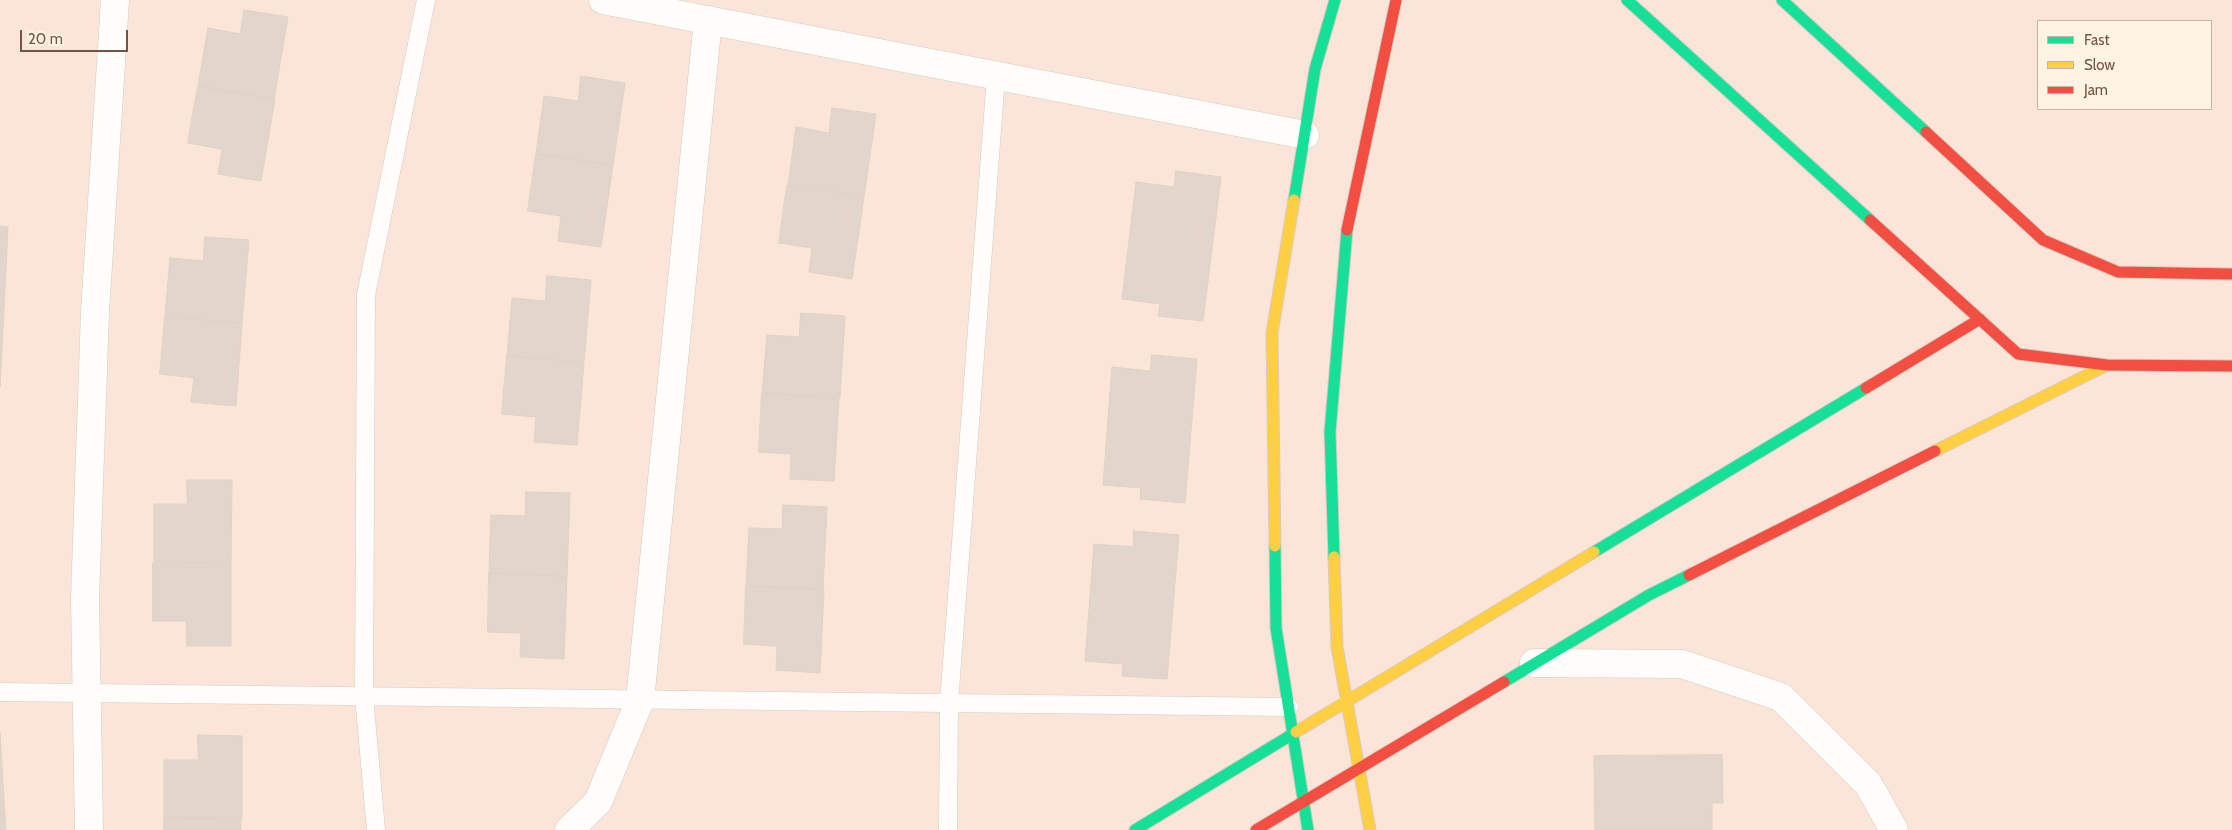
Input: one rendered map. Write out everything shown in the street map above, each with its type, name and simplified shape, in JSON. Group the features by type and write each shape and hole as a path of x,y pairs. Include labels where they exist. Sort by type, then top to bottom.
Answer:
{"street":[{"path":"89,830 85,598 95,312 115,0"},
{"path":"603,0 1305,135"},
{"path":"1308,830 1276,628 1272,333 1315,69 1336,0"},
{"path":"1370,830 1336,647 1330,432 1348,222 1396,0"},
{"path":"1627,0 2018,354 2108,365 2232,366"},
{"path":"1782,0 2043,240 2118,272 2232,274"},
{"path":"570,830 598,802 640,700 708,20"},
{"path":"1135,830 1980,320"},
{"path":"1256,830 1649,595 2108,365"},
{"path":"1534,664 1682,664 1781,697 1868,784 1894,830"}],"lane":[{"path":"376,830 364,696 366,295 426,0"},
{"path":"948,830 950,703 996,76"},
{"path":"0,692 1289,707"}],"shaded area":[{"path":"0,0 2232,0 2232,830 0,830"}],"building":[{"path":"244,10 288,17 274,99 198,86 208,28 240,34"},
{"path":"581,76 625,83 613,165 536,154 544,96 578,101"},
{"path":"198,86 275,99 261,181 218,174 222,149 188,143"},
{"path":"832,108 876,114 864,196 788,185 796,127 829,133"},
{"path":"536,154 613,165 601,247 558,241 561,216 528,211"},
{"path":"1176,171 1221,177 1203,321 1158,316 1160,304 1122,299 1136,182 1174,187"},
{"path":"787,186 864,197 852,279 809,272 812,248 779,243"},
{"path":"0,226 8,227 4,309 0,309"},
{"path":"205,237 249,240 242,323 165,316 170,258 203,261"},
{"path":"547,276 591,280 584,362 507,356 512,298 545,301"},
{"path":"0,309 4,310 0,386"},
{"path":"801,313 845,316 840,398 762,393 767,335 799,337"},
{"path":"165,317 242,323 236,406 191,402 194,378 160,374"},
{"path":"1152,355 1197,359 1185,503 1140,499 1141,488 1103,485 1112,367 1150,371"},
{"path":"507,356 584,363 577,445 534,442 536,417 502,414"},
{"path":"762,393 839,399 834,481 790,479 791,454 759,452"},
{"path":"187,480 232,480 231,563 154,562 154,504 187,504"},
{"path":"526,492 570,493 567,576 489,573 491,515 525,516"},
{"path":"783,505 827,507 823,589 746,586 749,528 782,529"},
{"path":"1134,531 1179,535 1167,679 1122,676 1123,664 1085,661 1094,544 1133,547"},
{"path":"153,563 231,563 231,646 187,646 186,621 153,621"},
{"path":"489,573 567,576 564,659 520,657 521,633 488,632"},
{"path":"746,586 824,590 820,673 776,670 777,646 744,644"},
{"path":"0,733 5,816 0,816"},
{"path":"198,735 242,736 242,818 164,818 164,760 198,760"},
{"path":"1722,755 1723,803 1712,803 1712,830 1595,830 1594,756"},
{"path":"5,816 6,830 0,830 0,817"},
{"path":"164,818 241,819 241,830 164,830"}],"traffic: fast":[{"path":"1294,200 1315,69 1335,0"},
{"path":"1627,0 1870,220"},
{"path":"1782,0 1926,132"},
{"path":"1334,557 1330,432 1347,230"},
{"path":"1594,552 1866,388"},
{"path":"1275,546 1276,628 1308,830"},
{"path":"1504,682 1649,595 1689,575"},
{"path":"1135,830 1296,732"}],"traffic: slow":[{"path":"1275,546 1272,333 1294,200"},
{"path":"1935,451 2107,365"},
{"path":"1296,732 1594,552"},
{"path":"1334,557 1337,647 1370,830"}],"traffic: jam":[{"path":"1347,230 1396,0"},
{"path":"1926,132 2043,240 2118,272 2232,274"},
{"path":"1870,220 2018,354 2107,365 2232,366"},
{"path":"1866,388 1980,319"},
{"path":"1689,575 1935,451"},
{"path":"1256,830 1504,682"}]}
